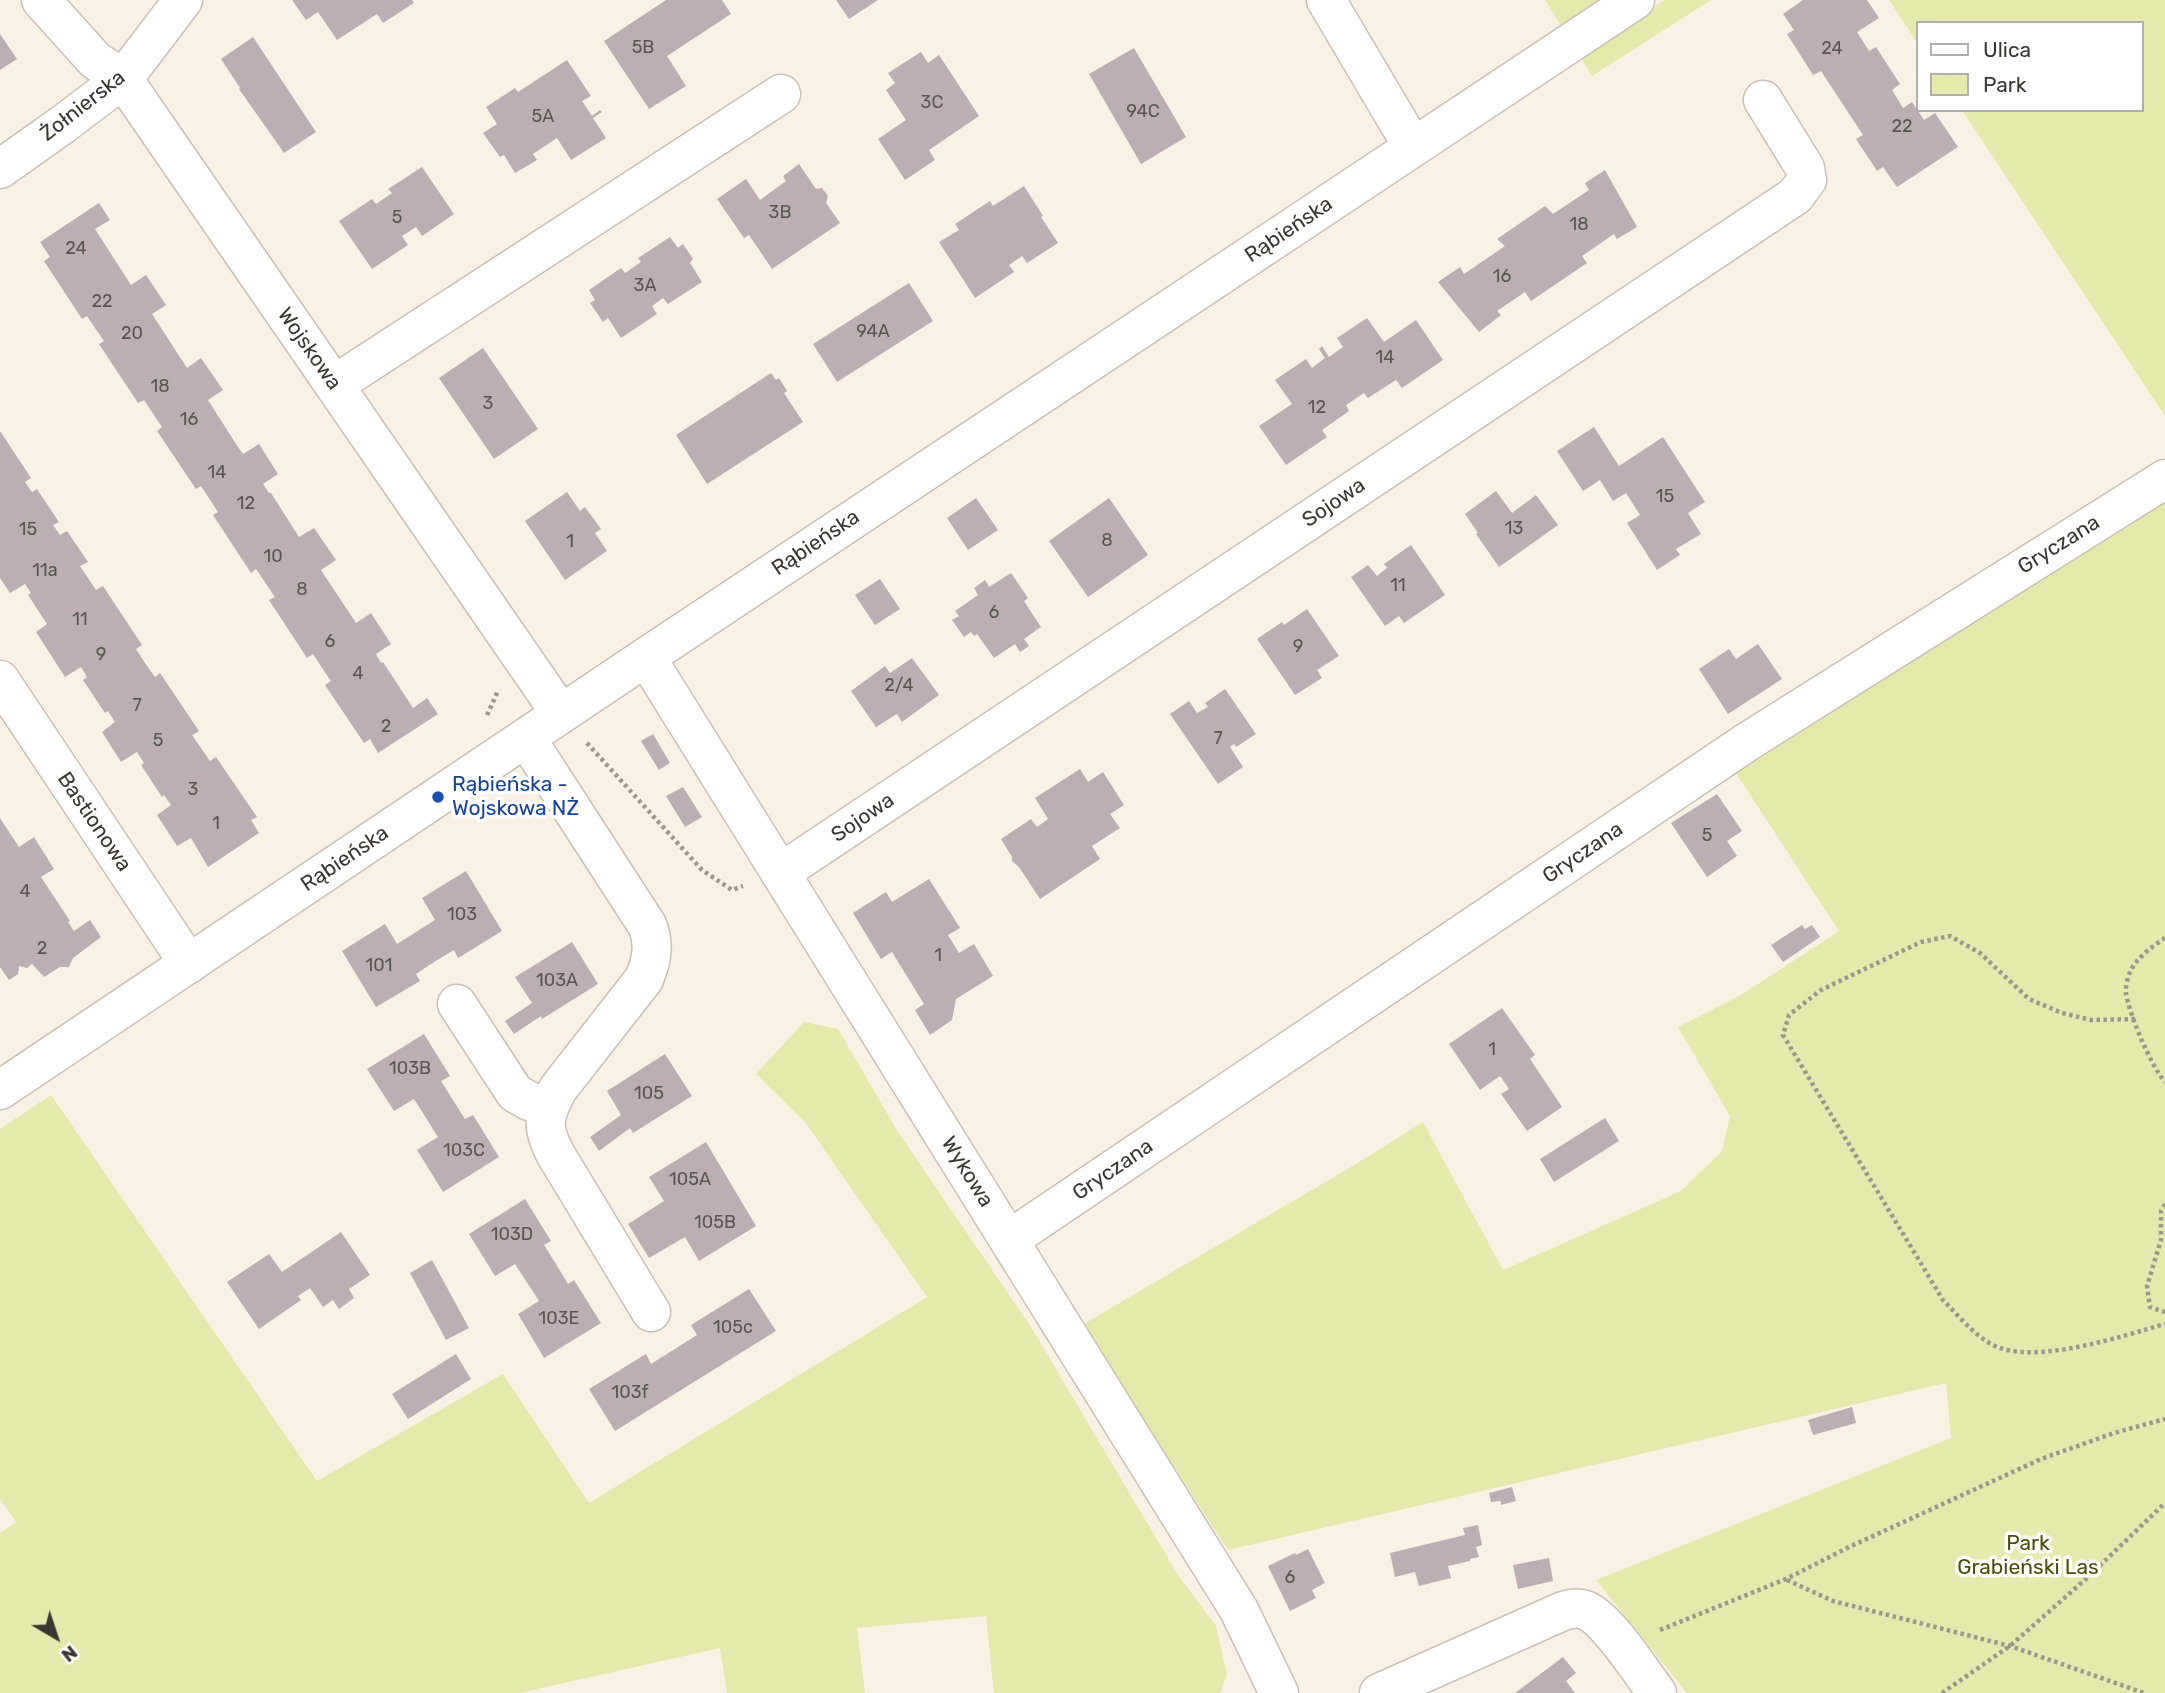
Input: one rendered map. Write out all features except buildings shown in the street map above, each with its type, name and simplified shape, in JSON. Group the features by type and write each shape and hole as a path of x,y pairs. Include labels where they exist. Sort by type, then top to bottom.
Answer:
{"street":[{"name":"Wojskowa","path":"41,0 95,60 123,79 561,714"},
{"name":"Żołnierska","path":"0,169 123,79 183,0"},
{"path":"1326,0 1413,147"},
{"name":"Rąbieńska","path":"0,1090 1635,0"},
{"path":"334,385 781,94"},
{"name":"Sojowa","path":"780,873 1795,196 1807,180 1805,168 1763,100"},
{"name":"Gryczana","path":"1010,1240 1747,742 2165,479"},
{"name":"Wykowa","path":"646,657 1240,1610 1279,1693"},
{"name":"Bastionowa","path":"0,680 189,964"},
{"path":"526,738 647,925 652,937 651,964 644,979 558,1089 544,1125 548,1141 651,1312"},
{"path":"457,1004 515,1093 549,1107"},
{"path":"1379,1693 1571,1609 1587,1611 1595,1616 1657,1693"}],"path":[{"path":"484,720 515,648"},
{"path":"561,714 702,870 732,890 780,873"},
{"path":"2135,1019 2091,1020 2062,1013 2029,999 1980,953 1950,936 1921,942 1821,990 1789,1015 1783,1035 1943,1300 1992,1345 2025,1353 2052,1352 2165,1324"},
{"path":"2165,939 2151,947 2131,969 2125,991 2157,1073 2165,1082"},
{"path":"2165,1204 2161,1211 2161,1240 2147,1286 2150,1307 2165,1312"},
{"path":"1621,1646 1786,1579 1873,1535 2041,1459 2114,1433 2165,1419"},
{"path":"1942,1693 2010,1646 2088,1578 2165,1503"},
{"path":"1786,1579 1833,1601 2010,1646 2144,1693"}],"green space":[{"path":"1545,0 1603,0 1562,27"},
{"path":"1665,0 1711,0 1592,76 1580,56"},
{"path":"1889,0 2165,0 2165,416 1963,112 2144,112 2144,21 1916,21 1916,41"},
{"name":"Park Grabieński Las","path":"2165,502 2165,1693 1687,1693 1596,1580 1951,1438 1946,1383 1228,1550 1082,1325 1423,1122 1503,1270 1681,1191 1722,1151 1730,1116 1678,1027 1741,995 1839,931 1734,770"},
{"path":"804,1022 838,1029 898,1132 1031,1327 1178,1575 1216,1626 1227,1675 1220,1693 994,1693 986,1616 857,1628 865,1693 727,1693 720,1648 519,1693 0,1693 0,1533 16,1522 0,1499 0,1129 51,1095 317,1481 503,1374 589,1503 927,1297 805,1122 756,1074"}],"place":[{"name":"Rąbieńska - Wojskowa NŻ","path":"438,797"}]}
